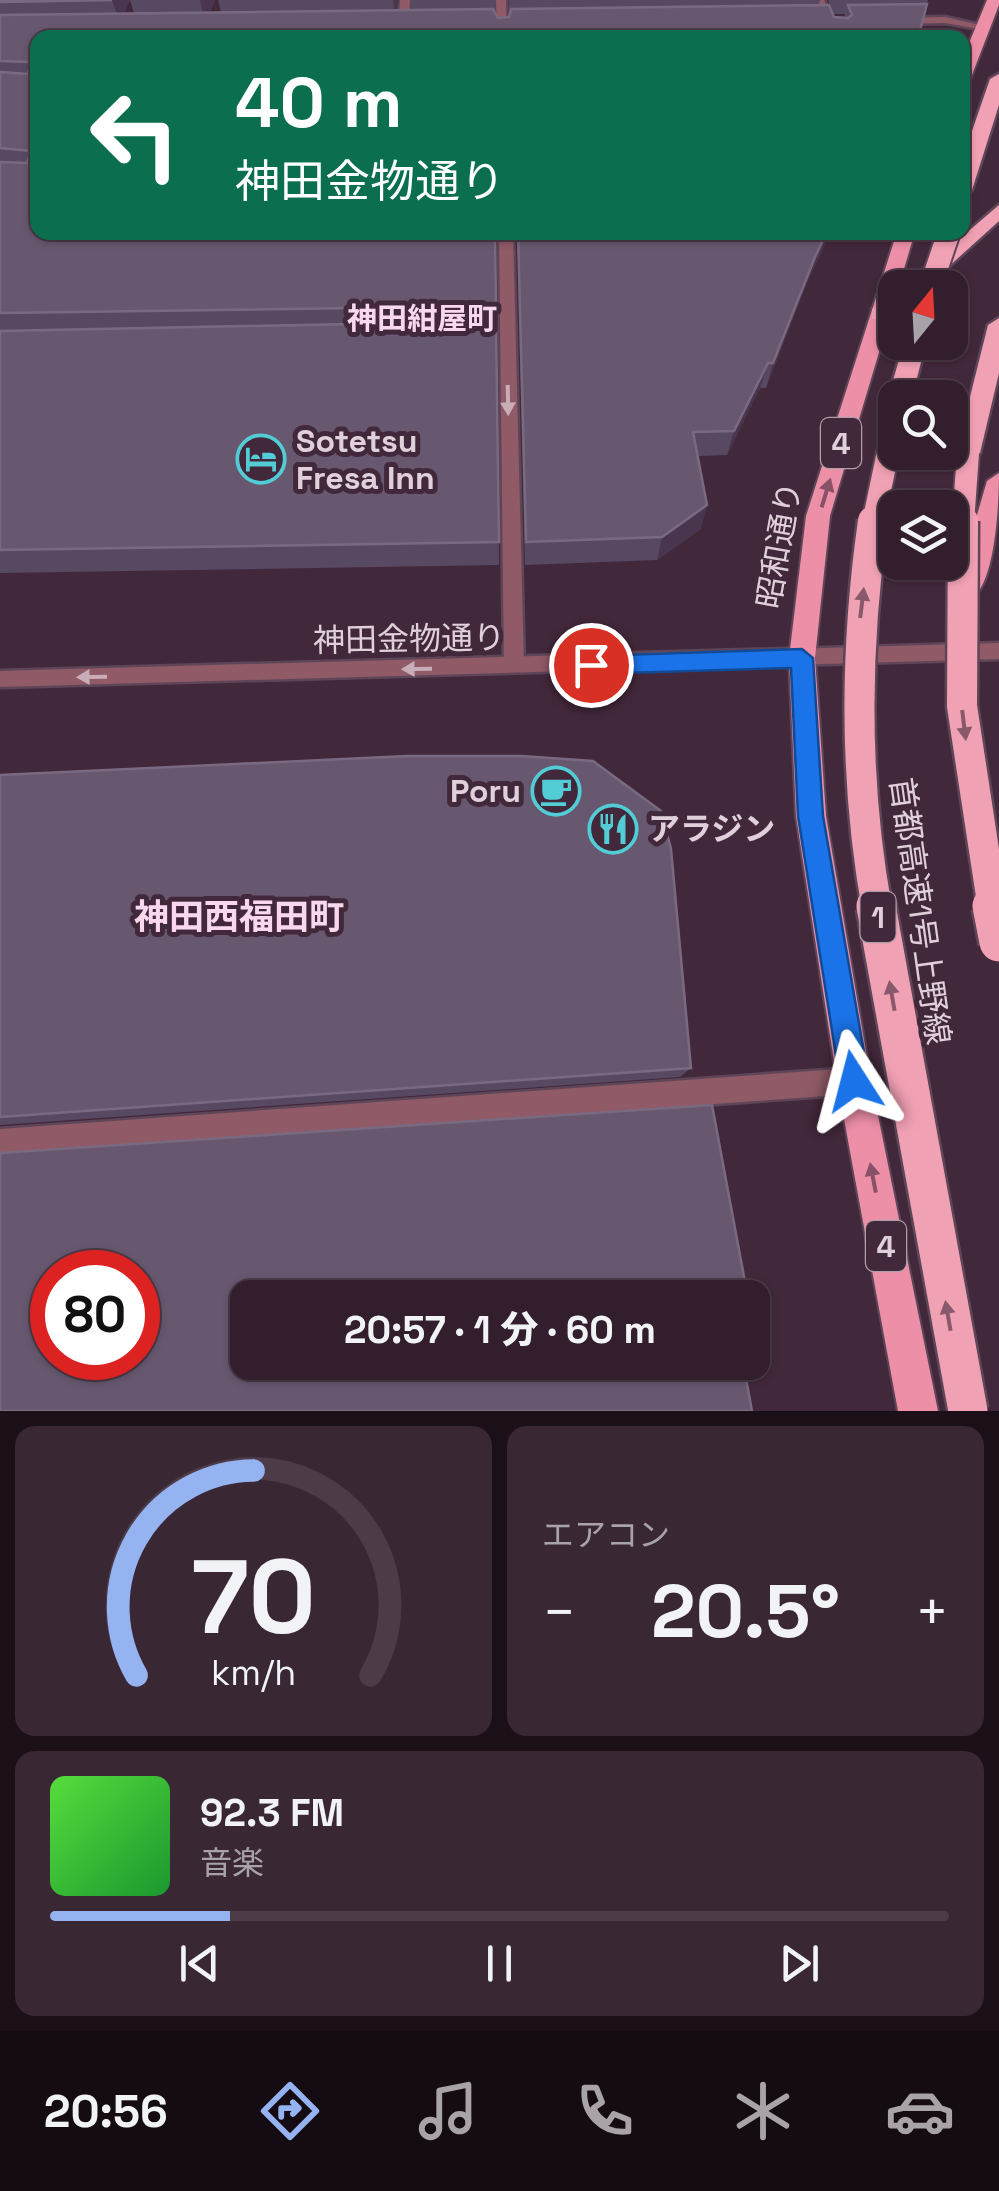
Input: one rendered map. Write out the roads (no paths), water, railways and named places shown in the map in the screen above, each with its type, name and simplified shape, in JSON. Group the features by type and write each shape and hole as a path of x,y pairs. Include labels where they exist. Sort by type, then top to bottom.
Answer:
{"highway":[{"path":"970,61 994,0"},
{"path":"970,166 999,79"},
{"path":"970,237 999,211"},
{"name":"昭和通り","path":"897,270 904,240"},
{"path":"936,270 945,240"},
{"path":"932,270 966,240"},
{"path":"999,325 968,453 958,587 962,707 977,829 999,942"},
{"name":"昭和通り","path":"878,338 818,516 802,658 810,816 854,1081 918,1411"},
{"name":"首都高速1号上野線","path":"883,470 860,615 860,736 872,882 968,1411"},
{"path":"950,656 999,481"}],"street":[{"path":"404,28 405,0"},
{"path":"501,0 502,30"},
{"path":"819,0 833,30"},
{"path":"887,22 945,20 984,28"},
{"path":"812,23 849,23"},
{"path":"509,30 522,26"},
{"path":"384,28 423,27"},
{"path":"482,27 494,30"},
{"path":"506,240 514,666"},
{"path":"487,340 507,339"},
{"name":"神田金物通り","path":"0,679 950,656 999,651"},
{"path":"0,1142 854,1081"}],"place":[{"name":"Sotetsu Fresa Inn","path":"261,459"},
{"name":"Poru","path":"556,791"},
{"name":"アラジン","path":"613,829"}],"district":[{"name":"神田紺屋町","path":"422,318"},
{"name":"神田西福田町","path":"239,917"}]}
